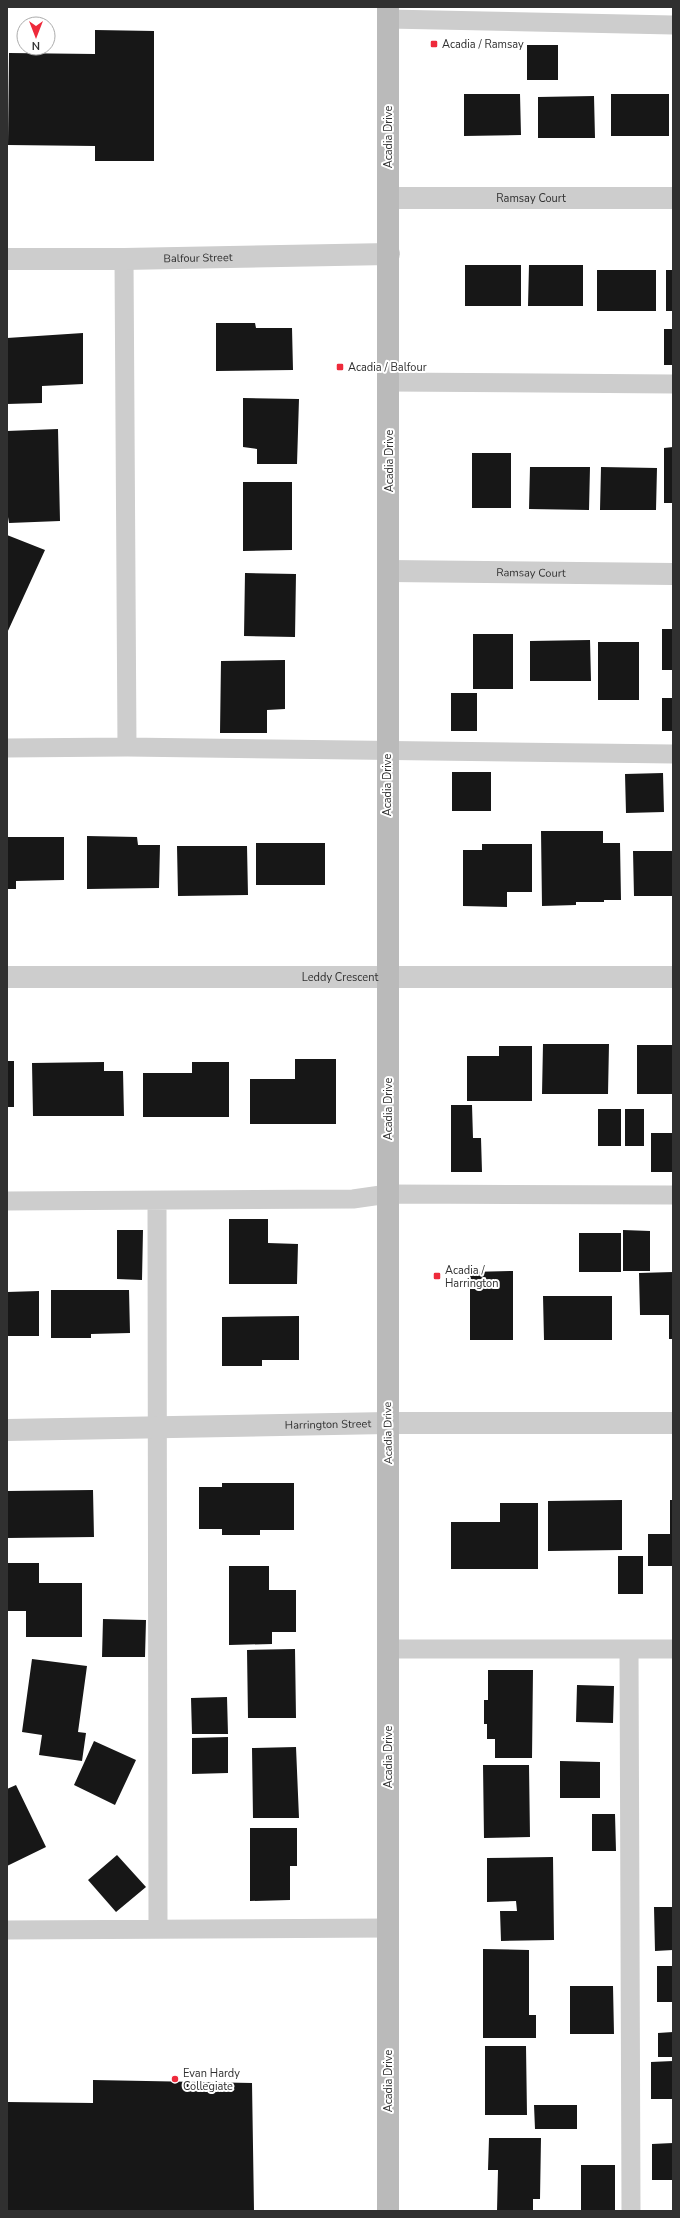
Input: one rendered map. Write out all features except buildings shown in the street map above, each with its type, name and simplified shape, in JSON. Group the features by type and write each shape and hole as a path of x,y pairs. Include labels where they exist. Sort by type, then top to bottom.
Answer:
{"street":[{"name":"Acadia Drive","path":"388,13 388,2211"},
{"name":"Ramsay Court","path":"388,198 673,198"},
{"name":"Balfour Street","path":"7,259 124,259 389,254"},
{"name":"Ramsay Court","path":"389,571 673,574"},
{"name":"Leddy Crescent","path":"7,977 673,977"},
{"name":"Harrington Street","path":"7,1430 387,1423 673,1423"}],"lane":[{"path":"388,13 673,25"},
{"path":"124,259 127,747"},
{"path":"388,382 673,384"},
{"path":"7,748 127,747 673,754"},
{"path":"7,1201 353,1199 388,1194 673,1195"},
{"path":"157,1201 159,1427 158,1928"},
{"path":"388,1649 673,1649"},
{"path":"629,1650 631,2211"},
{"path":"7,1930 158,1928 388,1928"}],"place":[{"name":"Acadia / Ramsay","path":"434,44"},
{"name":"Acadia / Balfour","path":"340,367"},
{"name":"Acadia / Harrington","path":"437,1276"},
{"name":"Evan Hardy Collegiate","path":"175,2079"}]}
